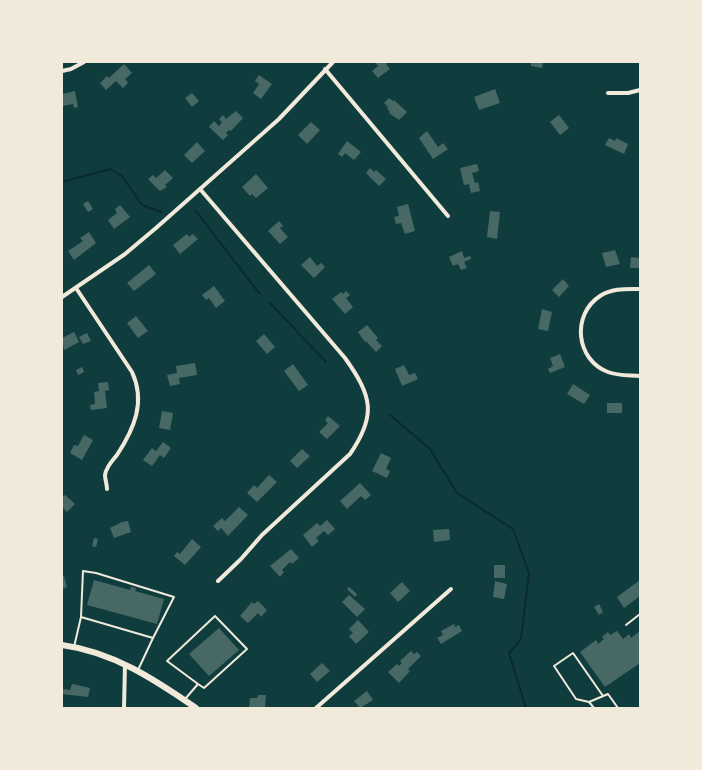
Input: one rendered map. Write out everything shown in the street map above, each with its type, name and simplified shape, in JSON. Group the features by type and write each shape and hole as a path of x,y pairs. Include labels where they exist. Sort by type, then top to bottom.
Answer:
{"main road":[{"path":"62,645 90,650 138,670 196,708"}],"street":[{"path":"62,71 84,62"},
{"path":"62,297 125,254 200,189 279,119 333,62"},
{"path":"325,69 448,216"},
{"path":"608,93 628,93 640,90"},
{"path":"200,189 345,358 363,388 369,414 360,438 350,454 262,535 242,559 218,581"},
{"path":"76,288 138,383 138,408 133,427 108,467 105,475 107,489"},
{"path":"640,289 618,289 600,296 586,310 581,330 584,349 596,365 615,374 640,376"},
{"path":"316,708 451,589"},
{"path":"124,708 125,664"}],"lane":[{"path":"74,647 81,617 83,571 174,597 138,670"},
{"path":"626,625 640,615"},
{"path":"214,616 247,649 204,688 198,684 167,661 214,616"},
{"path":"81,617 153,638"},
{"path":"603,696 573,653 554,666 576,699 589,702 603,696 608,693 618,708"},
{"path":"184,700 198,684"},
{"path":"589,702 594,708"}],"building":[{"path":"375,62 389,62 386,64 390,69 378,78 372,71 378,66"},
{"path":"531,62 543,62 542,68 531,66"},
{"path":"124,64 132,73 125,79 128,83 123,88 116,81 106,90 100,83"},
{"path":"259,75 272,84 261,99 253,93 259,84 255,81"},
{"path":"495,89 500,103 479,110 474,97"},
{"path":"75,91 78,107 74,108 73,104 62,106 62,94"},
{"path":"192,93 199,101 192,107 185,98"},
{"path":"389,98 407,112 399,120 389,113 384,103"},
{"path":"236,111 243,118 231,131 226,133 228,135 223,140 209,127 214,121 219,126 222,122 219,119 223,115 226,119"},
{"path":"559,115 569,128 560,135 550,122"},
{"path":"311,122 320,130 307,144 298,135"},
{"path":"427,131 438,147 443,143 448,149 433,159 419,138"},
{"path":"609,138 615,141 616,138 628,144 624,154 605,145"},
{"path":"347,141 361,152 354,160 345,153 342,157 338,154"},
{"path":"197,142 205,151 192,163 184,155"},
{"path":"477,164 479,171 472,173 475,183 478,182 480,191 471,193 469,184 464,185 460,168"},
{"path":"370,168 386,179 379,186 366,173"},
{"path":"165,170 173,178 165,185 167,187 160,191 148,179 153,175 156,178"},
{"path":"256,174 268,188 256,198 252,194 250,196 242,187"},
{"path":"88,201 93,209 88,212 83,204"},
{"path":"408,204 415,231 405,234 401,223 396,224 394,217 399,216 397,207"},
{"path":"120,205 130,217 114,229 108,220 117,213 115,209"},
{"path":"490,211 500,212 497,239 487,237"},
{"path":"279,221 283,226 280,228 288,237 280,244 268,231"},
{"path":"89,232 96,243 74,260 68,251 83,241 80,238"},
{"path":"187,234 189,237 193,234 198,239 180,254 173,245"},
{"path":"615,250 620,264 606,267 602,253"},
{"path":"462,251 464,258 470,256 471,259 464,262 467,268 461,270 458,264 453,266 449,257"},
{"path":"310,257 317,266 321,263 325,267 314,278 301,265"},
{"path":"631,257 640,258 640,268 630,268"},
{"path":"149,265 156,274 134,291 127,283"},
{"path":"563,279 569,286 559,297 552,290"},
{"path":"214,286 225,301 216,308 209,298 206,300 202,295"},
{"path":"346,291 350,295 346,298 353,307 345,314 332,299"},
{"path":"542,309 552,312 548,331 538,329"},
{"path":"136,316 148,331 138,338 127,323"},
{"path":"367,325 382,346 376,352 358,332"},
{"path":"74,332 79,342 64,350 62,338"},
{"path":"87,333 91,341 83,344 79,337"},
{"path":"264,334 275,347 267,354 256,341"},
{"path":"560,354 565,367 550,373 548,369 553,366 550,358"},
{"path":"195,363 197,375 179,378 180,384 170,386 167,375 177,373 176,366"},
{"path":"293,364 308,385 299,391 284,371"},
{"path":"404,365 409,375 415,373 418,379 402,386 395,369"},
{"path":"82,367 84,372 78,375 76,370"},
{"path":"108,382 109,390 105,391 107,408 91,410 90,405 95,404 94,392 99,391 98,383"},
{"path":"573,384 590,395 584,404 567,394"},
{"path":"607,403 622,403 622,413 607,413"},
{"path":"162,411 173,413 170,430 159,428"},
{"path":"328,416 340,426 327,439 319,432 328,423 325,420"},
{"path":"84,435 93,440 82,460 70,453 74,445 78,446"},
{"path":"163,442 171,448 164,458 160,455 152,466 143,460 152,448 156,451"},
{"path":"302,449 310,456 297,468 290,461"},
{"path":"381,453 391,458 386,469 390,471 387,478 372,471"},
{"path":"269,475 277,482 257,502 247,493 254,485 257,488"},
{"path":"360,483 371,495 365,500 361,496 347,509 340,501"},
{"path":"65,495 75,504 67,512 62,507 62,498"},
{"path":"239,507 248,515 228,536 221,528 218,531 213,526 222,518 225,521"},
{"path":"327,520 335,529 328,535 324,531 316,538 319,541 312,547 303,535 317,523 320,526"},
{"path":"128,521 131,532 114,538 110,528"},
{"path":"449,529 450,540 434,542 433,530"},
{"path":"94,538 98,539 96,547 92,546"},
{"path":"192,539 201,547 185,565 174,556 177,552 180,554"},
{"path":"291,549 299,558 292,564 290,562 282,570 284,572 280,577 270,566"},
{"path":"494,565 505,565 505,578 494,578"},
{"path":"64,576 67,587 62,589 62,577"},
{"path":"94,580 130,590 131,587 136,588 135,591 164,599 157,624 87,605"},
{"path":"640,580 640,596 624,608 617,597"},
{"path":"495,581 507,584 504,599 493,597"},
{"path":"402,582 410,591 398,602 390,593"},
{"path":"349,587 357,594 355,597 347,589"},
{"path":"349,595 365,609 357,617 342,602"},
{"path":"258,601 267,610 261,617 258,613 248,623 240,616 252,602 254,604"},
{"path":"599,604 603,612 599,615 594,607"},
{"path":"358,620 369,632 356,644 349,636 353,633 349,629"},
{"path":"454,624 455,627 459,625 462,631 441,644 437,638 443,635 441,631"},
{"path":"219,628 239,650 209,676 189,654"},
{"path":"617,631 623,639 629,634 631,638 640,631 640,663 605,687 580,652 596,640 598,644 608,632 610,635"},
{"path":"411,651 421,656 408,669 410,671 399,683 388,672 397,664 399,666 402,663 400,661"},
{"path":"322,663 330,671 317,682 310,674"},
{"path":"72,684 90,688 88,697 62,694 63,689 70,690"},
{"path":"367,691 373,700 360,708 354,701"},
{"path":"258,695 266,695 265,708 249,708 250,698 257,698"}],"waterway":[{"path":"62,182 110,169 122,176 142,205 161,212"},
{"path":"195,210 260,294"},
{"path":"270,303 326,362"},
{"path":"389,414 430,449 457,493 513,529 529,573 521,639 509,653 526,708"}]}
